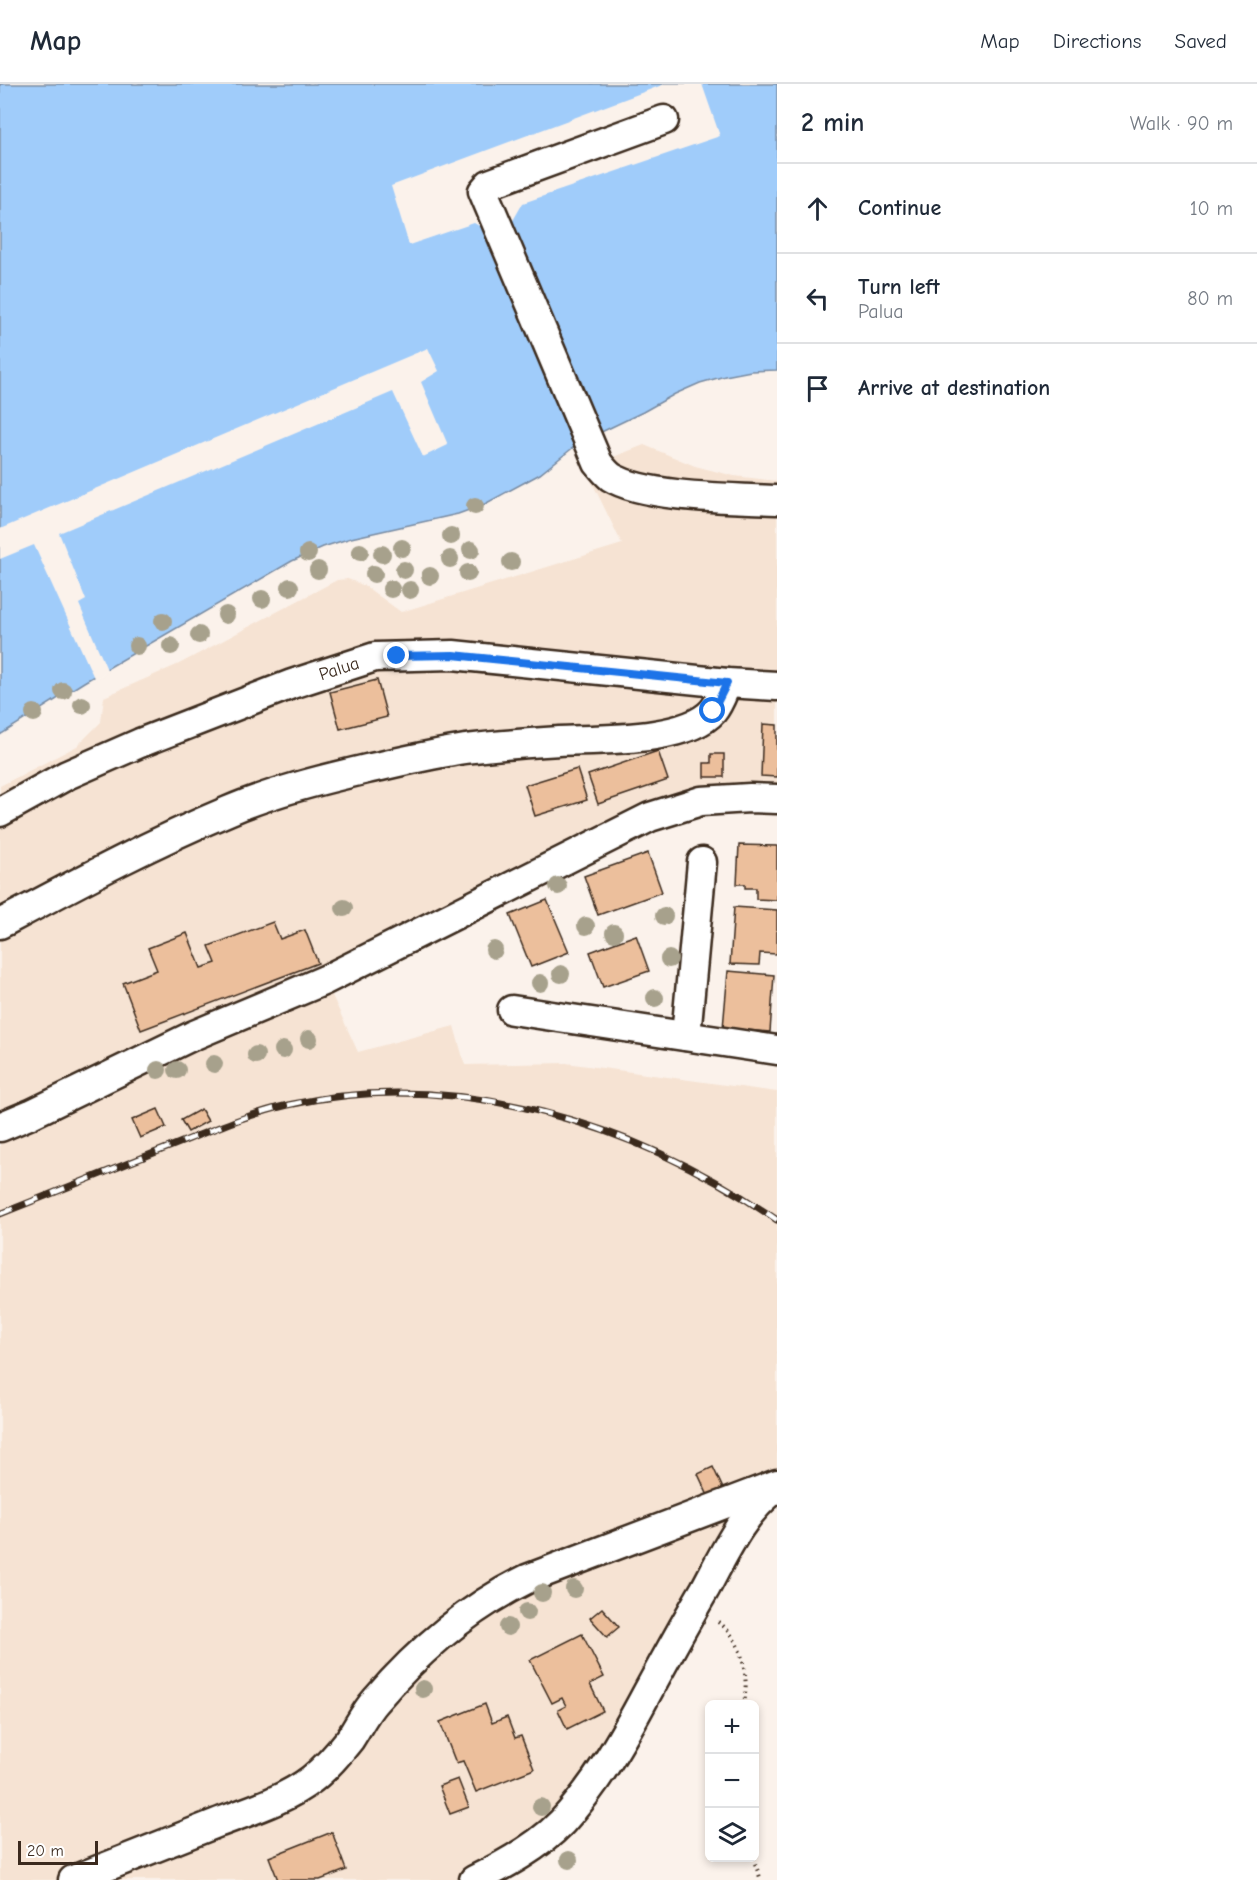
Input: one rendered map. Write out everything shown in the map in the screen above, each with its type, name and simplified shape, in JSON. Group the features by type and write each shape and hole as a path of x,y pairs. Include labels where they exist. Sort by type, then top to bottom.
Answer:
{"street":[{"path":"664,120 489,184 483,191 598,463 609,476 647,489 704,496 777,500"},
{"name":"Palua","path":"0,813 67,775 140,743 292,684 375,657 453,655 777,686"},
{"path":"0,924 138,851 230,810 266,797 324,779 464,749 649,736 680,729 699,722 713,711 727,683"},
{"path":"0,1126 31,1114 192,1036 325,980 650,817 700,801 777,799"},
{"path":"686,1036 702,862"},
{"path":"512,1010 777,1050"},
{"path":"474,1880 498,1868 537,1843 561,1823 580,1800 614,1752 737,1531 763,1498 777,1486"},
{"path":"73,1880 250,1810 289,1793 310,1780 349,1740 374,1702 409,1665 463,1617 506,1589 527,1579 777,1486"}],"path":[{"path":"695,1606 726,1627 736,1643 743,1661 744,1700"},
{"path":"755,1862 761,1880"}],"shaded area":[{"path":"644,445 695,466 734,476 777,481 777,799 721,799 325,980 358,1052 454,1026 465,1065 566,1063 777,1092 777,1488 603,1771 474,1880 0,1880 0,786 77,746 101,722 104,697 179,664 337,580 348,579 365,586 401,612 622,544 585,468"}],"water":[{"path":"0,84 777,84 777,370 751,371 725,376 700,383 675,394 575,446 540,474 483,505 458,514 351,538 292,561 84,682 0,735"}],"pier":[{"path":"665,84 702,84 720,136 523,203 511,224 525,317 483,228 474,223 409,245 391,186"},
{"path":"428,348 439,371 421,382 448,445 423,457 393,392 59,533 86,600 79,604 108,672 95,680 34,545 0,559 0,529"}],"building":[{"path":"377,680 387,717 340,729 330,692"},
{"path":"763,724 777,725 777,777 761,776"},
{"path":"658,751 668,780 598,804 588,775"},
{"path":"711,754 724,754 724,777 704,777 704,763 711,763"},
{"path":"577,769 587,800 535,816 525,785"},
{"path":"739,845 777,846 777,900 756,899 756,888 745,888 745,884 737,884"},
{"path":"648,853 662,892 598,915 584,876"},
{"path":"547,900 569,952 531,967 510,915"},
{"path":"734,907 777,910 777,954 760,953 759,965 730,964"},
{"path":"273,922 280,939 305,930 318,963 141,1030 123,983 157,970 148,948 187,933 201,968 216,963 209,946"},
{"path":"636,935 649,971 603,987 590,952"},
{"path":"728,971 774,975 770,1032 723,1028"},
{"path":"158,1109 166,1127 140,1138 132,1120"},
{"path":"201,1109 208,1121 188,1132 181,1120"},
{"path":"713,1467 725,1493 710,1500 698,1474"},
{"path":"602,1608 619,1627 607,1637 590,1618"},
{"path":"582,1634 604,1677 590,1684 603,1711 567,1729 558,1710 566,1706 562,1698 552,1703 530,1660"},
{"path":"485,1704 492,1723 507,1717 515,1738 521,1736 534,1769 476,1792 463,1761 456,1763 440,1722"},
{"path":"458,1779 469,1807 450,1814 439,1786"},
{"path":"332,1832 346,1870 320,1880 278,1880 269,1857"}],"railway":[{"path":"0,1214 225,1125 272,1109 352,1095 416,1093 480,1099 543,1112 605,1131 666,1156 723,1186 777,1220"}],"route":[{"path":"397,656 453,655 727,683 713,711"}]}
